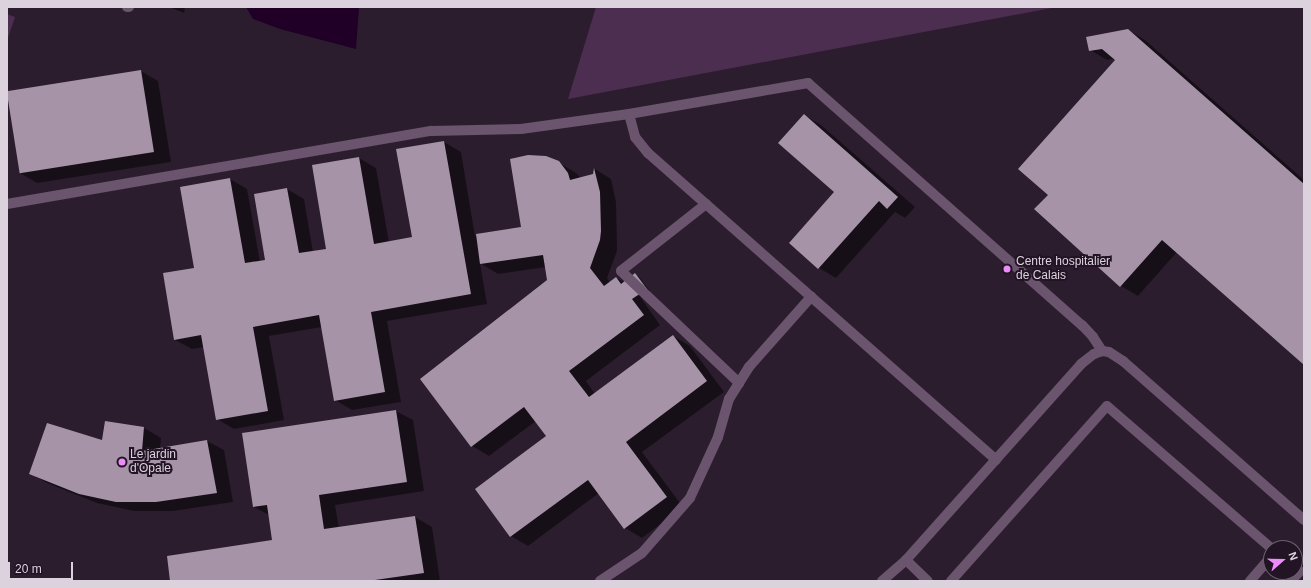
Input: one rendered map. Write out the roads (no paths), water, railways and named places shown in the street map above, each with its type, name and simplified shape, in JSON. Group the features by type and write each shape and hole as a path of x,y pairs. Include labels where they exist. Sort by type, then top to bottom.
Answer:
{"street":[{"path":"7,204 431,132 521,128 629,114 808,83 1082,326 1093,337 1102,351"},
{"path":"629,114 635,137 648,153 996,460"},
{"path":"706,204 621,272 739,383"},
{"path":"600,581 642,553 690,498 718,437 729,399 748,367 811,297"},
{"path":"882,581 906,560 1082,364 1094,354 1102,351 1109,352 1123,361 1304,520"},
{"path":"951,581 1107,406 1263,541"},
{"path":"892,581 906,560"},
{"path":"906,560 928,581"},
{"path":"1250,581 1263,566"}],"place":[{"name":"Centre hospitalier de Calais","path":"1007,269"},
{"name":"Le jardin d'Opale","path":"122,462"}]}
